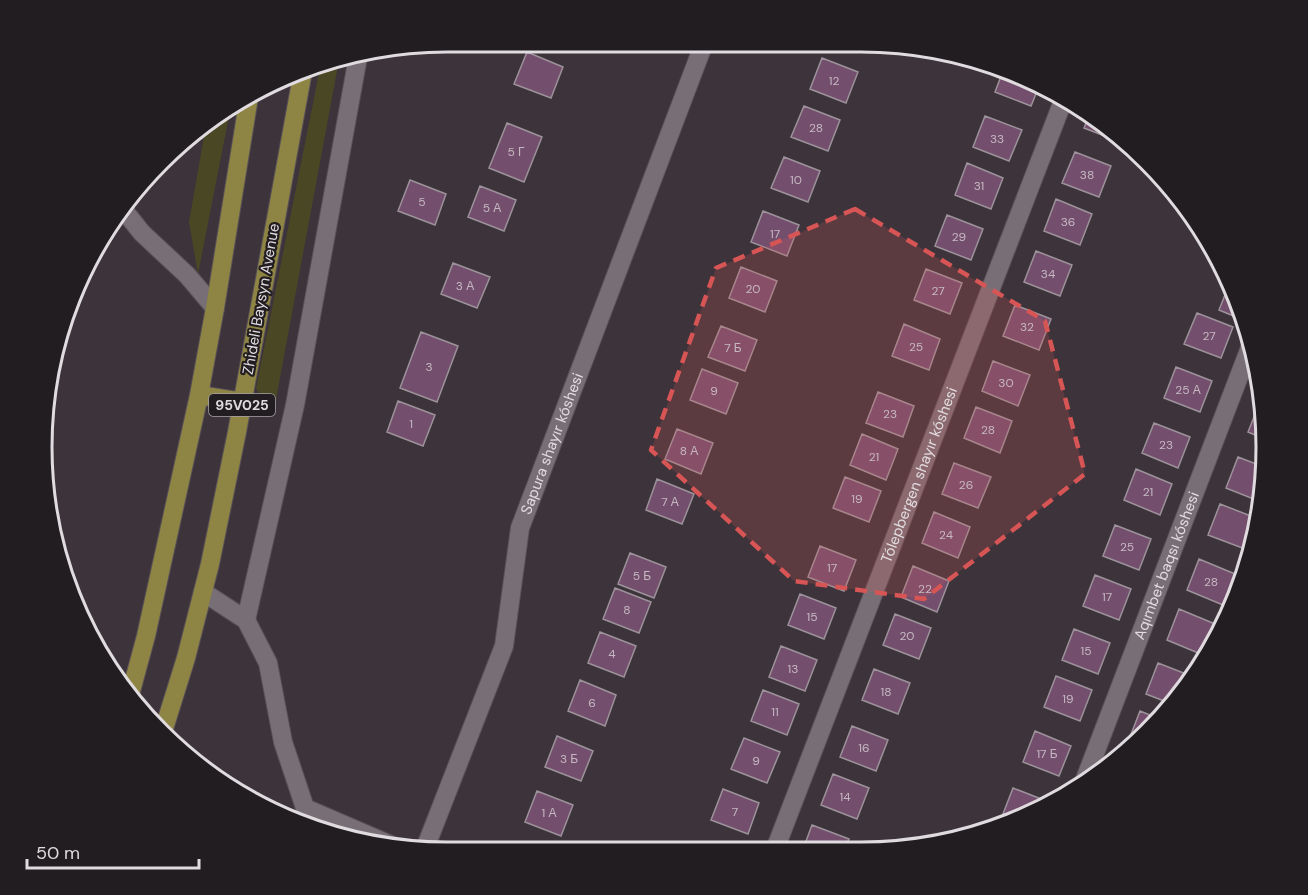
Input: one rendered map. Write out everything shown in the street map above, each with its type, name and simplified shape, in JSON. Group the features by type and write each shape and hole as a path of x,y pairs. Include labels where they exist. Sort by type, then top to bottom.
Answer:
{"main road":[{"name":"Zhideli Baysyn Avenue","path":"165,724 186,658 210,564 243,402 301,81"},
{"name":"95V025","path":"132,686 146,636 199,395 247,107"},
{"path":"199,395 243,402"}],"street":[{"name":"Sapura shayır kóshesi","path":"428,842 504,646 520,528 701,52"},
{"path":"246,620 295,405 357,63"},
{"name":"Tólepbergen shayır kóshesi","path":"778,842 1061,107"},
{"path":"128,215 142,233 187,275 215,308"},
{"name":"Aqımbet baqsı kóshesi","path":"1089,770 1245,359"},
{"path":"203,592 246,620 268,663 284,742 305,808 364,834"}],"highlighted area":[{"path":"855,209 1045,321 1085,474 924,599 794,581 651,450 716,268"}],"shaded area":[{"path":"337,68 274,410 256,389 319,74"},
{"path":"229,119 198,274 189,222 204,137"}],"building":[{"path":"527,52 563,67 551,98 514,84"},
{"path":"822,58 858,72 846,103 810,89"},
{"path":"1000,78 1036,94 1031,106 995,92"},
{"path":"804,106 840,120 828,151 791,137"},
{"path":"985,116 1022,130 1009,161 973,147"},
{"path":"507,123 542,137 524,182 489,168"},
{"path":"1086,123 1102,135 1084,128"},
{"path":"1075,152 1111,166 1099,197 1062,183"},
{"path":"784,157 820,171 808,202 771,188"},
{"path":"967,163 1003,178 991,209 955,195"},
{"path":"410,180 446,194 435,225 398,211"},
{"path":"480,186 516,200 504,231 468,217"},
{"path":"1056,199 1092,214 1080,245 1044,231"},
{"path":"763,211 799,225 787,256 751,242"},
{"path":"947,215 983,229 971,260 935,246"},
{"path":"1036,251 1072,265 1060,296 1024,282"},
{"path":"453,263 490,277 477,308 441,294"},
{"path":"741,267 777,281 765,312 729,298"},
{"path":"926,269 962,283 950,314 914,300"},
{"path":"1225,295 1233,316 1219,310"},
{"path":"1015,305 1051,319 1039,350 1003,336"},
{"path":"1197,313 1233,327 1221,358 1184,344"},
{"path":"904,324 940,339 929,370 892,356"},
{"path":"721,326 757,340 745,371 708,357"},
{"path":"421,332 458,346 437,402 400,388"},
{"path":"993,361 1030,375 1018,406 982,391"},
{"path":"1176,367 1212,381 1200,412 1164,398"},
{"path":"702,369 738,383 726,414 690,400"},
{"path":"878,392 914,406 903,437 866,423"},
{"path":"398,401 435,415 423,446 387,432"},
{"path":"976,407 1012,421 1000,453 964,438"},
{"path":"1254,416 1256,435 1248,432"},
{"path":"1154,423 1190,437 1178,468 1142,453"},
{"path":"677,429 713,443 701,474 665,459"},
{"path":"862,434 898,449 886,480 850,465"},
{"path":"1238,457 1255,464 1252,498 1226,488"},
{"path":"954,463 991,477 978,508 942,494"},
{"path":"1136,469 1172,484 1160,515 1124,500"},
{"path":"845,477 881,491 869,522 833,508"},
{"path":"657,479 694,494 682,524 646,510"},
{"path":"1220,504 1249,515 1242,548 1208,535"},
{"path":"934,512 970,527 958,558 922,543"},
{"path":"1115,525 1151,539 1139,570 1103,556"},
{"path":"820,546 856,560 844,591 808,577"},
{"path":"630,553 666,567 654,598 618,584"},
{"path":"1199,559 1235,574 1222,605 1187,590"},
{"path":"913,566 949,581 937,612 901,597"},
{"path":"1095,575 1131,589 1119,620 1083,606"},
{"path":"615,588 651,602 639,633 603,619"},
{"path":"800,594 836,608 824,639 788,625"},
{"path":"1179,609 1214,624 1198,653 1167,640"},
{"path":"895,614 931,628 919,659 883,645"},
{"path":"1074,629 1110,643 1098,674 1062,660"},
{"path":"600,632 636,646 624,677 588,663"},
{"path":"781,646 817,660 805,691 769,677"},
{"path":"1158,663 1184,673 1163,701 1146,694"},
{"path":"874,669 910,683 898,714 862,700"},
{"path":"1056,676 1092,690 1080,721 1044,707"},
{"path":"580,680 616,695 605,726 568,711"},
{"path":"763,690 799,704 787,735 751,721"},
{"path":"1140,711 1151,715 1140,727 1131,735"},
{"path":"852,726 888,740 876,771 840,757"},
{"path":"1035,731 1071,746 1059,776 1023,762"},
{"path":"557,736 593,751 581,781 545,767"},
{"path":"744,738 780,752 767,783 731,769"},
{"path":"833,774 869,788 857,819 821,805"},
{"path":"1013,788 1041,799 1035,802 1002,816"},
{"path":"723,789 759,803 748,834 711,820"},
{"path":"537,791 573,805 561,836 525,822"},
{"path":"812,825 849,839 848,842 806,842"}]}
